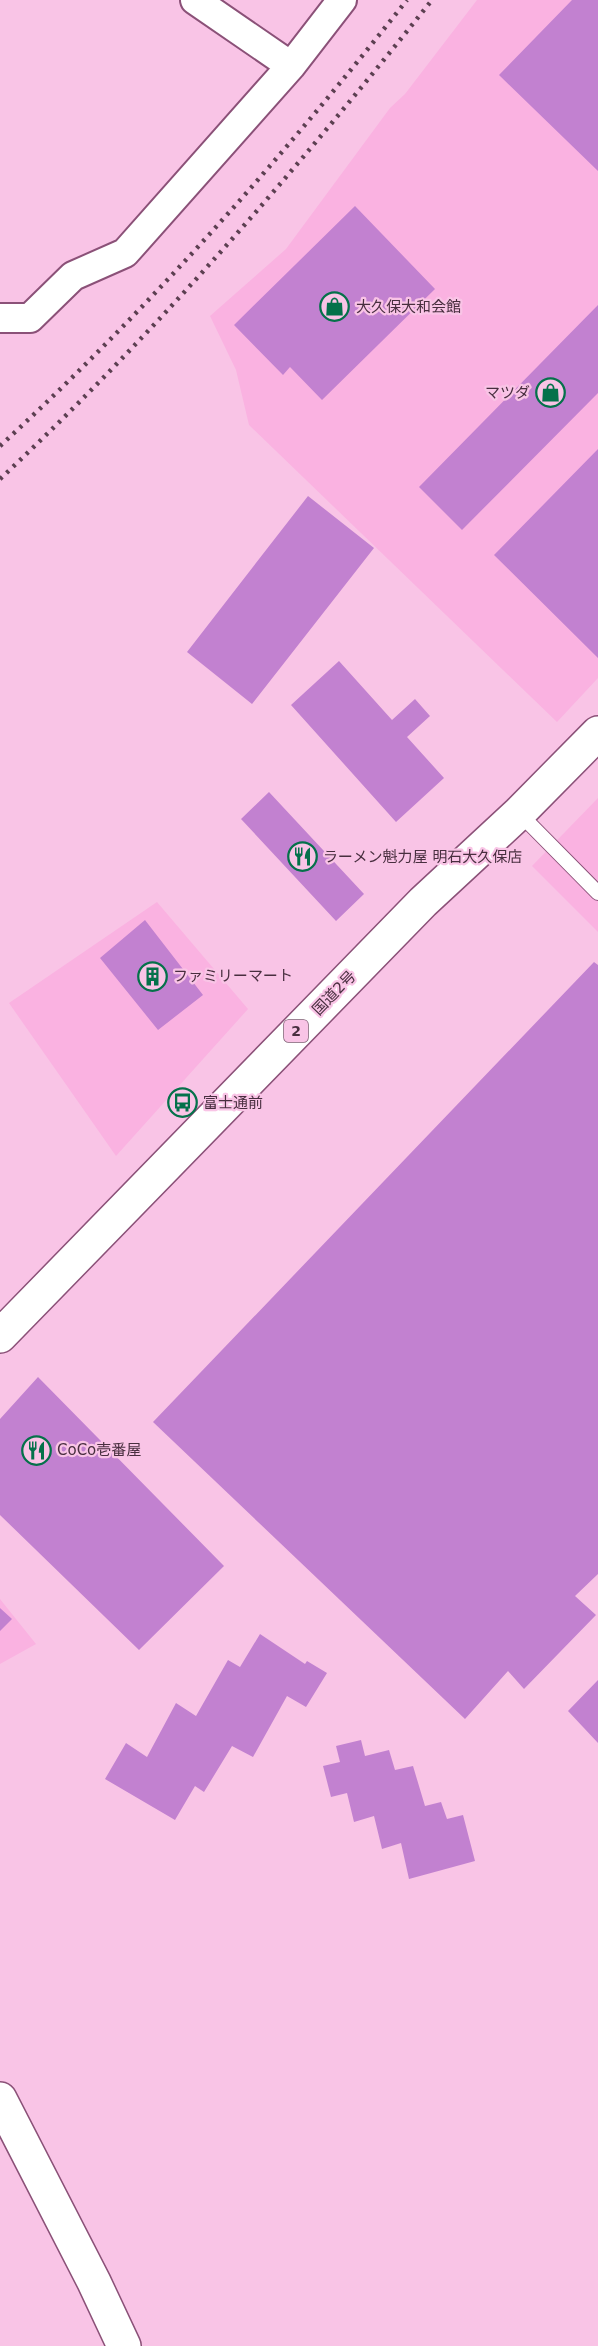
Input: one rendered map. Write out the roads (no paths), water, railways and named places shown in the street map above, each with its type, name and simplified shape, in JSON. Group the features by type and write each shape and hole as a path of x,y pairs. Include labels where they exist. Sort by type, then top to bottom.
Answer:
{"main road":[{"name":"国道2号","path":"0,1336 423,902 519,813 598,732"},
{"path":"0,2102 94,2282 124,2346"}],"street":[{"path":"195,0 291,66"},
{"path":"0,318 30,318 73,276 124,253 291,66 342,0"}],"lane":[{"path":"519,813 598,893"}],"railway":[{"path":"0,446 161,287 262,175 407,0"},
{"path":"0,479 115,366 225,247 330,125 432,0"}],"place":[{"name":"大久保大和会館","path":"335,307"},
{"name":"マツダ","path":"551,393"},
{"name":"ラーメン魁力屋 明石大久保店","path":"302,857"},
{"name":"ファミリーマート","path":"152,976"},
{"name":"富士通前","path":"182,1103"},
{"name":"CoCo壱番屋","path":"36,1450"}]}
